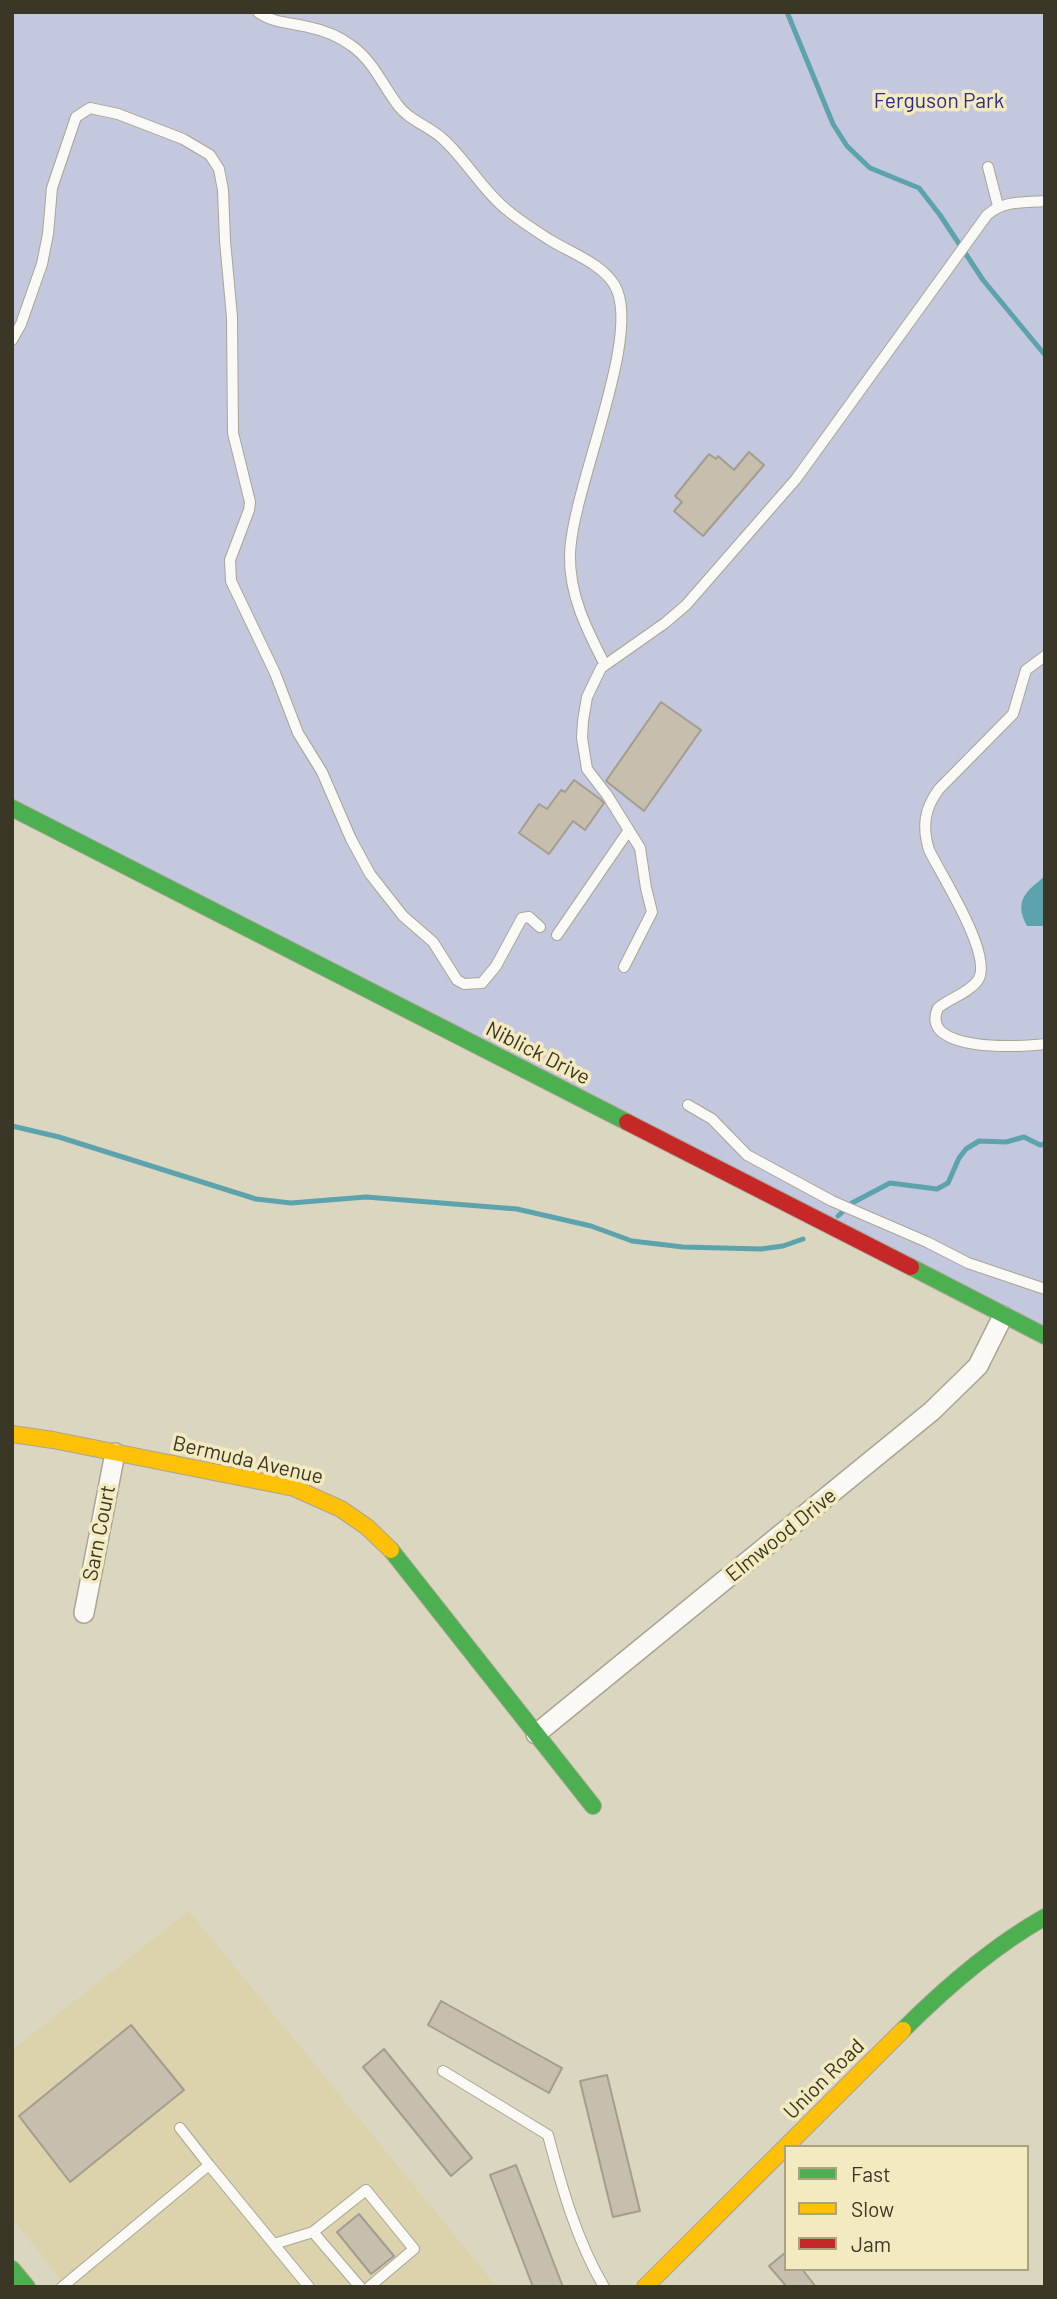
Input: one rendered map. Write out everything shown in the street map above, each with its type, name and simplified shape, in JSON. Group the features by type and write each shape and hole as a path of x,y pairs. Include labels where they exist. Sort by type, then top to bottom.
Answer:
{"street":[{"name":"Niblick Drive","path":"12,808 1045,1336"},
{"name":"Elmwood Drive","path":"537,1734 932,1411 978,1366 1003,1316"},
{"name":"Bermuda Avenue","path":"12,1434 294,1488 322,1497 345,1509 372,1530 403,1563 593,1806"},
{"name":"Sarn Court","path":"84,1613 115,1453"},
{"name":"Union Road","path":"788,2145 929,2004 969,1969 1045,1917"},
{"name":"Union Road","path":"645,2287 784,2148"},
{"path":"12,2269 27,2287"}],"lane":[{"path":"258,12 271,19 310,27 350,44 373,66 404,112 453,149 477,181 505,209 549,240 603,272 617,288 621,316 617,360 584,480 570,553 570,571 577,604 605,665"},
{"path":"12,340 21,324 42,264 52,188 76,117 90,108 118,114 183,139 210,155 219,169 223,190 232,317 233,433 250,502 230,560 229,570 239,599 275,673 298,733 330,787 359,856 403,916 433,942 457,980 464,984 482,983 496,965 522,918 529,917 540,927"},
{"path":"988,167 998,206"},
{"path":"624,967 652,912 642,856 629,831 587,769 583,755 583,721 587,697 598,672 686,605 747,537 796,478 975,230 998,206 1010,202 1045,201"},
{"path":"1045,656 1026,670 1013,714 939,789 929,803 925,818 925,837 929,850 977,943 982,966 980,975 971,987 938,1008 935,1021 939,1030 951,1039 962,1042 1013,1046 1045,1044"},
{"path":"557,935 629,831"},
{"path":"688,1105 712,1119 747,1155 832,1201 927,1242 968,1263 1045,1289"},
{"path":"443,2071 548,2135 569,2211 586,2256 604,2287"},
{"path":"180,2128 309,2287"},
{"path":"62,2287 209,2165"},
{"path":"274,2245 313,2232 366,2190 414,2249 369,2287"},
{"path":"313,2232 360,2287"}],"shaded area":[{"path":"189,1911 497,2287 66,2287 12,2217 12,2050"}],"green space":[{"name":"Ferguson Park","path":"12,12 1045,12 1045,1327 12,800"}],"water":[{"path":"1045,876 1045,926 1027,926 1021,909 1024,897"}],"building":[{"path":"749,452 764,465 703,536 674,511 682,502 675,496 709,454 716,459 718,456 734,470"},
{"path":"661,702 701,730 644,811 606,781"},
{"path":"574,780 604,803 585,830 573,821 549,854 519,833 539,804 547,809 561,790 565,792"},
{"path":"441,2001 562,2068 549,2093 428,2025"},
{"path":"131,2025 184,2090 70,2182 19,2116"},
{"path":"384,2049 472,2158 451,2176 363,2067"},
{"path":"607,2075 640,2211 613,2217 580,2081"},
{"path":"516,2165 563,2287 533,2287 490,2175"},
{"path":"359,2214 394,2256 371,2274 337,2232"},
{"path":"784,2254 784,2271 804,2271 816,2287 787,2287 769,2266"}],"waterway":[{"path":"787,12 833,124 847,146 870,168 919,188 983,280 1045,355"},
{"path":"12,1126 59,1137 256,1199 291,1203 366,1197 517,1209 591,1226 632,1241 683,1247 761,1249 783,1246 803,1239"},
{"path":"838,1216 852,1203 890,1183 937,1189 948,1183 966,1149 979,1141 1006,1142 1024,1137 1040,1145 1045,1144"}],"traffic: fast":[{"path":"12,808 627,1122"},
{"path":"911,1267 1045,1336"},
{"path":"391,1550 593,1806"},
{"path":"903,2030 970,1969 1006,1941 1045,1917"},
{"path":"12,2269 27,2287"}],"traffic: slow":[{"path":"12,1434 294,1488 341,1509 367,1527 391,1550"},
{"path":"788,2145 903,2030"},
{"path":"645,2287 784,2149"}],"traffic: jam":[{"path":"627,1122 911,1267"}]}
